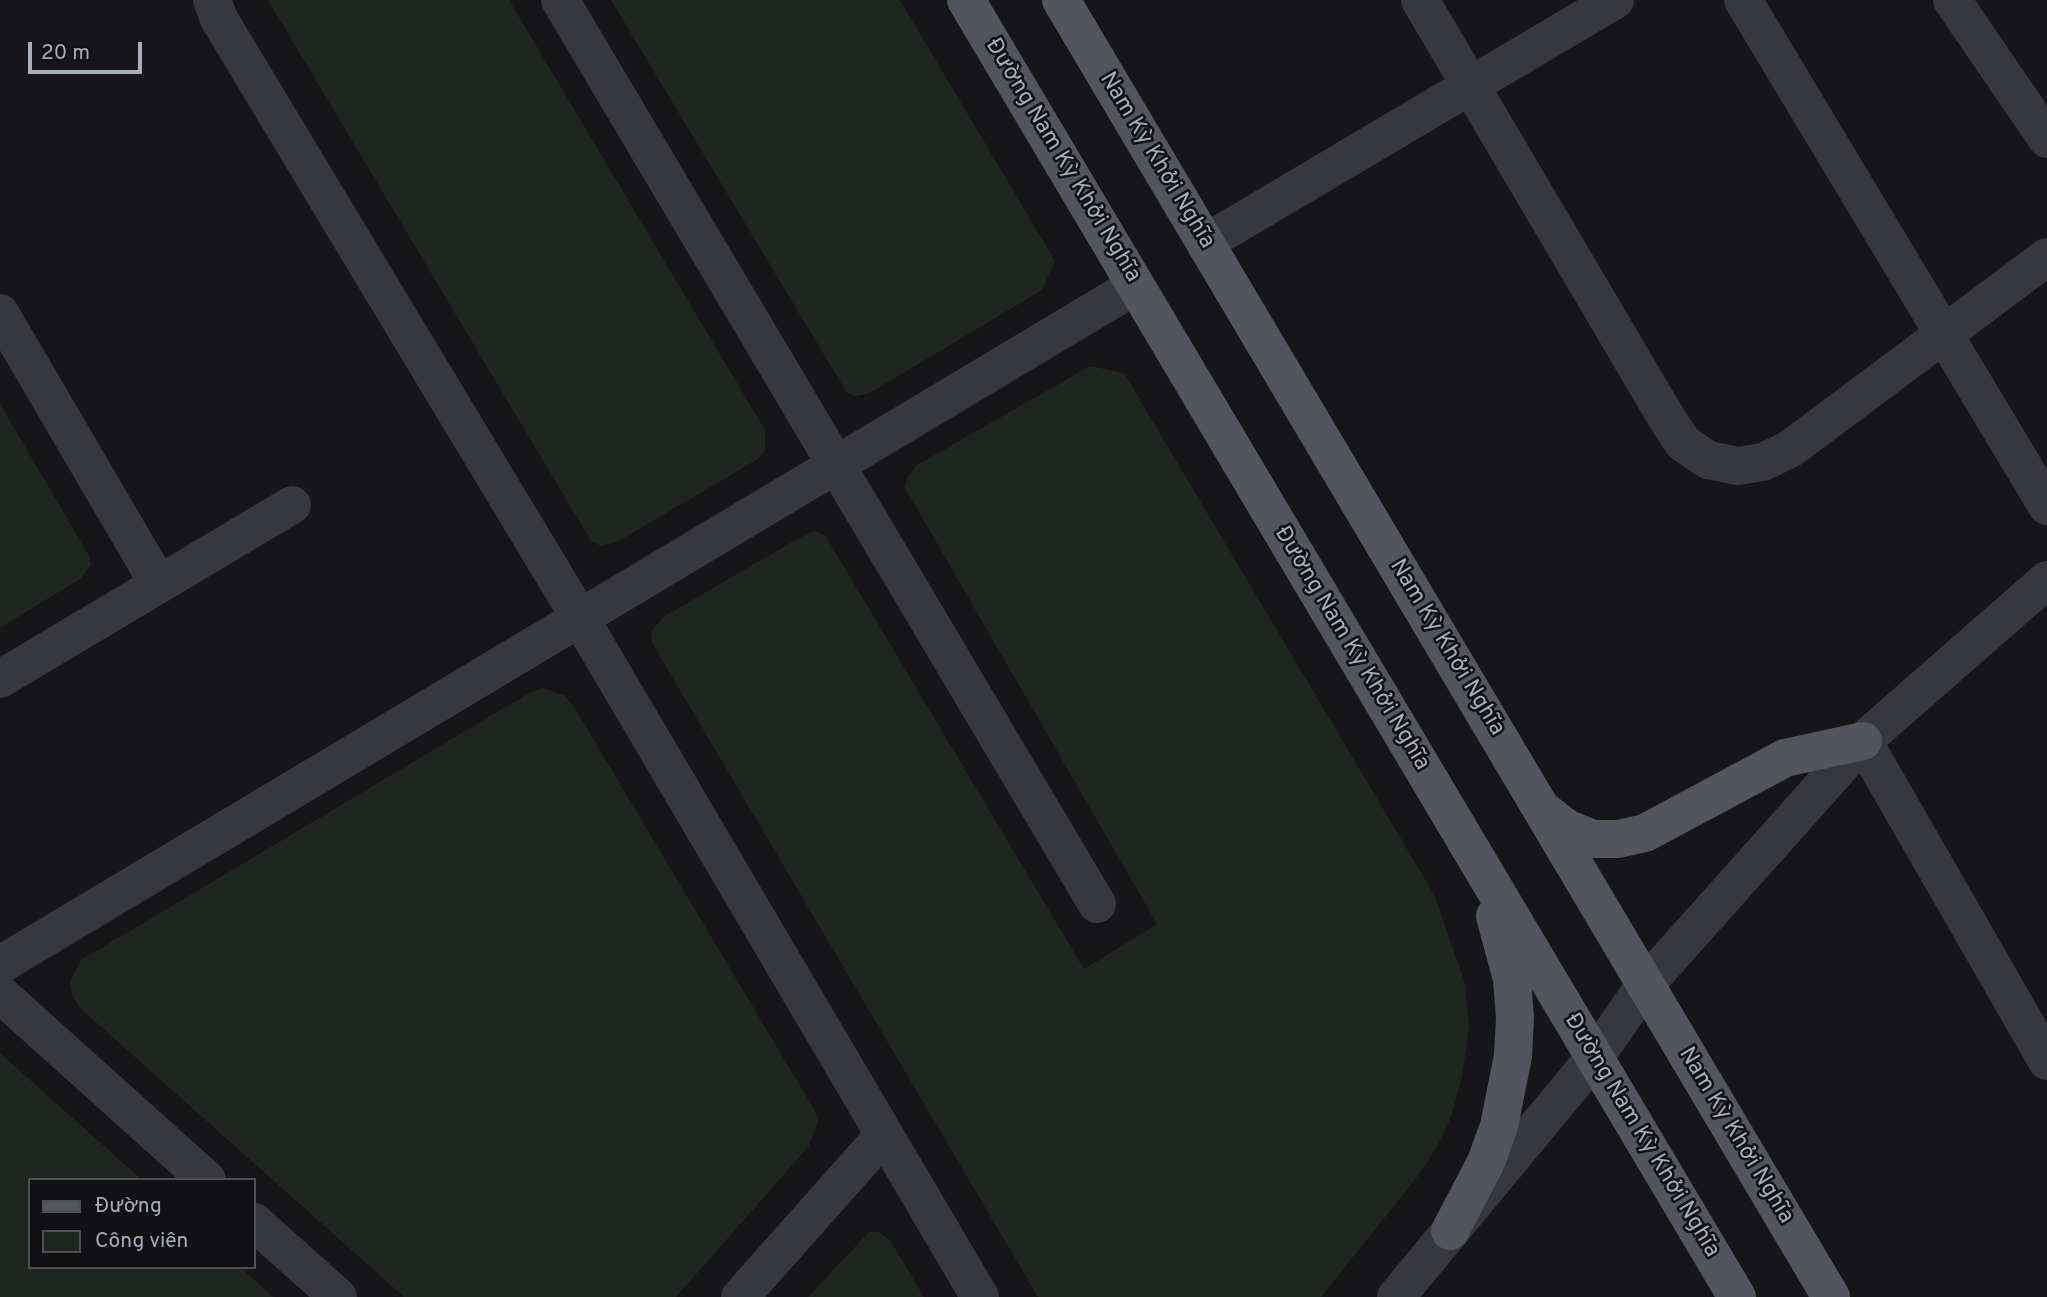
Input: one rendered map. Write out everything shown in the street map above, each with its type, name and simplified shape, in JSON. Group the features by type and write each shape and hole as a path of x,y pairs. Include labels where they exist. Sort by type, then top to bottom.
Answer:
{"main road":[{"name":"Đường Nam Kỳ Khởi Nghĩa","path":"966,0 1737,1297"},
{"name":"Nam Kỳ Khởi Nghĩa","path":"1061,0 1831,1297"},
{"path":"1544,811 1568,829 1592,839 1618,839 1645,832 1785,758 1863,741"},
{"path":"1450,1231 1486,1162 1499,1126 1513,1056 1512,979 1479,864"}],"street":[{"path":"212,0 219,19 580,618 980,1297"},
{"path":"560,0 1097,904"},
{"path":"1420,0 1665,417 1684,443 1708,460 1738,466 1763,462 1790,449 2047,257"},
{"path":"1205,243 1615,0"},
{"path":"1744,0 2047,506"},
{"path":"1952,0 2047,139"},
{"path":"0,965 837,466 1135,285"},
{"path":"0,313 159,583"},
{"path":"0,679 292,505"},
{"path":"1396,1297 1595,1057 1645,985 1863,741 2047,580"},
{"path":"1863,741 2047,1061"},
{"path":"0,995 205,1178"},
{"path":"740,1297 884,1135"},
{"path":"256,1224 338,1297"}],"green space":[{"path":"268,0 509,0 765,430 765,451 758,459 617,542 601,546 591,541"},
{"path":"611,0 900,0 1055,261 1042,290 868,394 856,396 847,393"},
{"path":"1090,366 1124,373 1435,896 1465,984 1469,1027 1462,1077 1451,1117 1438,1145 1418,1176 1321,1297 1038,1297 651,641 652,631 663,617 806,534 816,531 825,535 1084,969 1157,924 905,488 907,478 917,465"},
{"path":"0,404 88,554 91,565 80,579 0,628"},
{"path":"543,688 565,696 573,705 815,1111 818,1122 809,1146 676,1297 404,1297 80,1008 72,995 70,981 81,960 529,693"},
{"path":"0,1053 140,1178 28,1178 28,1269 242,1269 273,1297 0,1297"},
{"path":"869,1232 879,1232 890,1240 924,1297 808,1297"}]}
